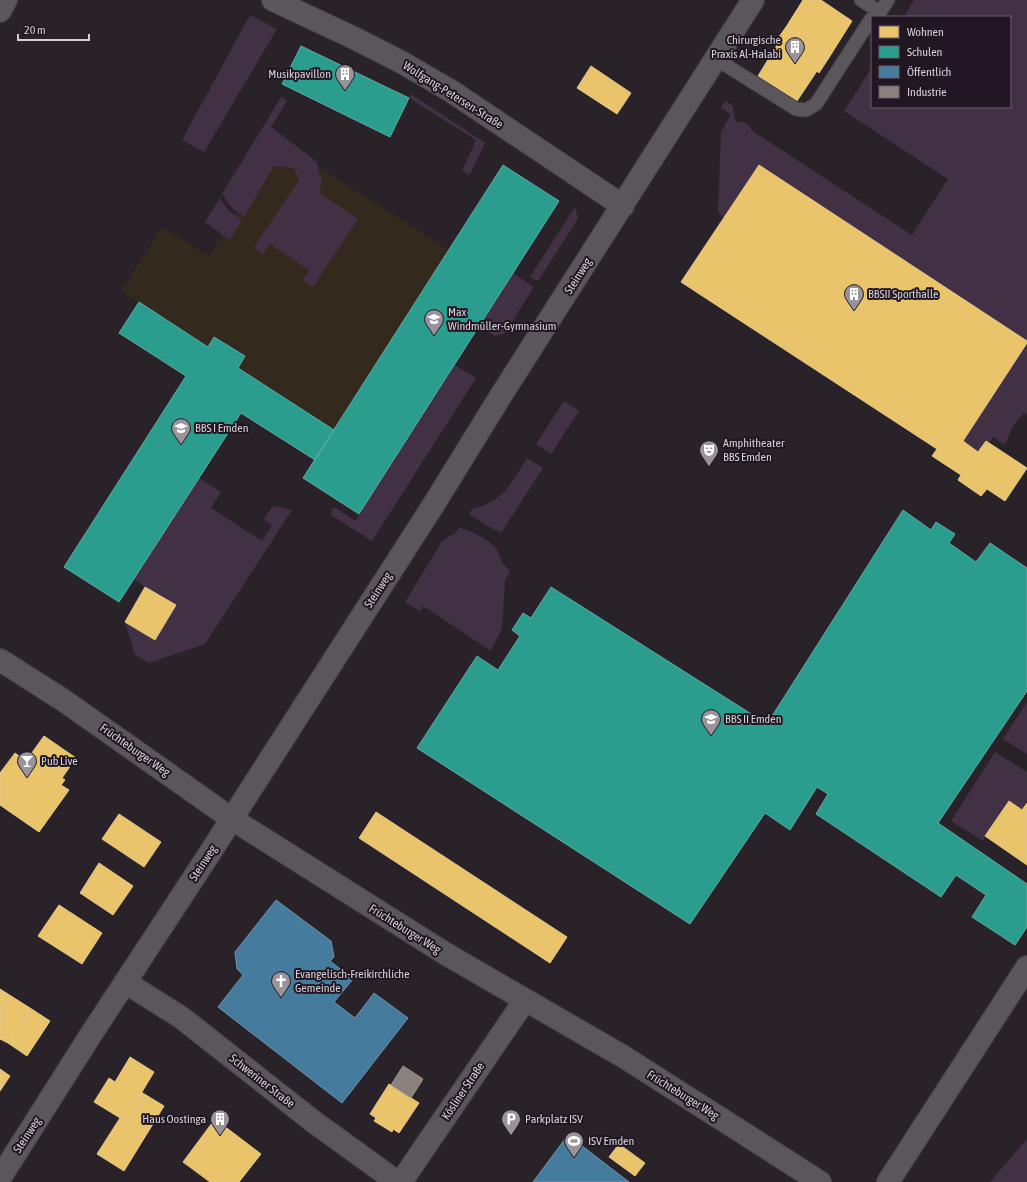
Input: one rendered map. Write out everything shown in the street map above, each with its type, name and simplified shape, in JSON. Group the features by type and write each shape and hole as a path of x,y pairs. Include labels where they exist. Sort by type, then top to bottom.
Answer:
{"street":[{"path":"0,11 6,0"},
{"name":"Wolfgang-Petersen-Straße","path":"273,0 354,38 451,90 623,206"},
{"name":"Steinweg","path":"0,1178 434,504 496,403 753,0"},
{"name":"Früchteburger Weg","path":"0,660 63,700 232,819 446,954 624,1057 820,1182"},
{"path":"888,1182 1027,967"},
{"name":"Schweriner Straße","path":"125,982 182,1018 314,1122 396,1182"},
{"name":"Kösliner Straße","path":"402,1182 525,1000"}],"lane":[{"path":"861,0 880,12 888,0"},
{"path":"716,58 796,109 806,110 816,104 871,19"}],"shaded area":[{"path":"914,0 1027,0 1027,341 759,165 724,217 718,213 721,132 730,116 729,113 721,107 725,101 732,105 736,122 744,122 751,127 751,130 912,235 948,179 844,111 871,69 871,108 1011,108 1011,16 905,16"},
{"path":"250,15 277,29 204,152 182,140"},
{"path":"411,94 485,143 470,175 462,171 476,140 409,98"},
{"path":"281,97 287,101 271,127 316,161 322,182 319,193 358,219 313,287 303,280 309,270 270,244 263,254 254,247 299,180 294,168 274,166 244,217 231,207 222,194"},
{"path":"281,143 449,250 334,430 238,368 245,356 215,337 208,347 121,291 162,227 209,256"},
{"path":"220,198 228,210 242,220 230,240 205,222"},
{"path":"575,207 578,219 538,281 530,277"},
{"path":"513,273 534,287 504,334 495,336 480,326"},
{"path":"1027,343 1027,415 1024,413 1013,426 1005,445 993,437 989,443 986,441 978,452 963,441"},
{"path":"455,365 476,378 372,541 331,515 331,511 334,507 355,521"},
{"path":"564,401 579,411 551,454 536,444"},
{"path":"527,458 543,468 503,530 500,532 493,529 469,514 472,509 483,506 492,501 506,490"},
{"path":"199,478 221,492 211,508 262,541 272,525 264,519 273,506 292,510 205,644 149,663 135,655 125,622 155,640 176,606 134,580"},
{"path":"459,528 473,532 492,544 497,550 502,562 510,570 505,581 502,628 491,651 423,606 420,611 405,602 442,541 455,533"},
{"path":"1027,702 1027,754 1003,739"},
{"path":"995,752 1027,772 1027,801 1021,811 1007,803 983,841 951,821"},
{"path":"1027,1139 1027,1182 990,1182"}],"building: Wohnen":[{"path":"803,0 821,0 852,21 830,56 786,27"},
{"name":"Chirurgische Praxis Al-Halabi","path":"786,27 830,56 819,73 817,71 797,101 758,76 777,45 774,44"},
{"path":"591,66 631,93 617,114 577,88"},
{"name":"BBSII Sporthalle","path":"759,165 1027,341 963,441 978,452 986,441 1027,468 1005,501 987,489 981,496 958,480 961,475 932,456 937,449 681,282"},
{"path":"145,587 176,605 155,640 125,622"},
{"path":"44,736 76,758 62,778 65,780 61,785 69,790 39,832 0,805 0,773 15,753 26,761"},
{"path":"1009,801 1022,810 1027,803 1027,865 985,836"},
{"path":"376,812 567,937 550,963 359,838"},
{"path":"119,814 161,842 144,867 102,839"},
{"path":"99,863 133,886 113,915 80,893"},
{"path":"59,905 102,933 82,964 38,936"},
{"path":"0,989 11,996 0,1014"},
{"path":"11,996 30,1008 8,1043 0,1039 0,1014"},
{"path":"30,1008 50,1021 27,1056 8,1043"},
{"path":"130,1057 154,1072 139,1097 145,1101 130,1124 94,1102 109,1078 115,1082"},
{"path":"0,1069 10,1076 0,1091"},
{"path":"389,1084 419,1103 399,1133 393,1129 392,1132 374,1121 376,1118 370,1114"},
{"path":"141,1092 164,1106 124,1171 97,1154 120,1118 130,1124 145,1101 139,1097"},
{"name":"Haus Oostinga","path":"215,1119 261,1154 239,1182 210,1182 183,1162"},
{"path":"619,1144 645,1163 635,1176 609,1157"}],"building: Schulen":[{"name":"Musikpavillon","path":"301,46 409,98 390,137 282,84"},
{"name":"Max Windmüller-Gymnasium","path":"503,165 559,201 359,514 303,478"},
{"name":"BBS I Emden","path":"139,302 208,347 214,337 245,356 238,368 334,430 315,460 241,413 119,602 64,567 186,376 119,333"},
{"name":"BBS II Emden","path":"903,510 931,530 936,522 955,534 949,543 976,562 990,543 1027,568 1027,691 938,823 1027,884 1027,927 1015,945 972,917 986,895 956,875 941,897 816,814 828,794 817,787 790,830 765,813 690,924 417,748 477,656 498,670 520,636 512,630 523,613 531,618 551,587 767,724"}],"building: Öffentlich":[{"name":"Evangelisch-Freikirchliche Gemeinde","path":"276,900 331,941 334,957 330,961 353,979 334,1002 355,1018 374,993 408,1018 342,1103 218,1007 243,975 237,969 235,952"},
{"name":"ISV Emden","path":"568,1135 629,1182 533,1182"}],"building: Industrie":[{"path":"403,1066 423,1079 411,1098 391,1085"}],"place":[{"name":"Chirurgische Praxis Al-Halabi","path":"795,64"},
{"name":"Musikpavillon","path":"345,91"},
{"name":"BBSII Sporthalle","path":"854,311"},
{"name":"Max Windmüller-Gymnasium","path":"434,336"},
{"name":"BBS I Emden","path":"181,445"},
{"name":"Amphitheater BBS Emden","path":"709,467"},
{"name":"BBS II Emden","path":"711,736"},
{"name":"Pub Live","path":"27,778"},
{"name":"Evangelisch-Freikirchliche Gemeinde","path":"281,998"},
{"name":"Haus Oostinga","path":"220,1136"},
{"name":"Parkplatz ISV","path":"511,1136"},
{"name":"ISV Emden","path":"574,1158"}]}
